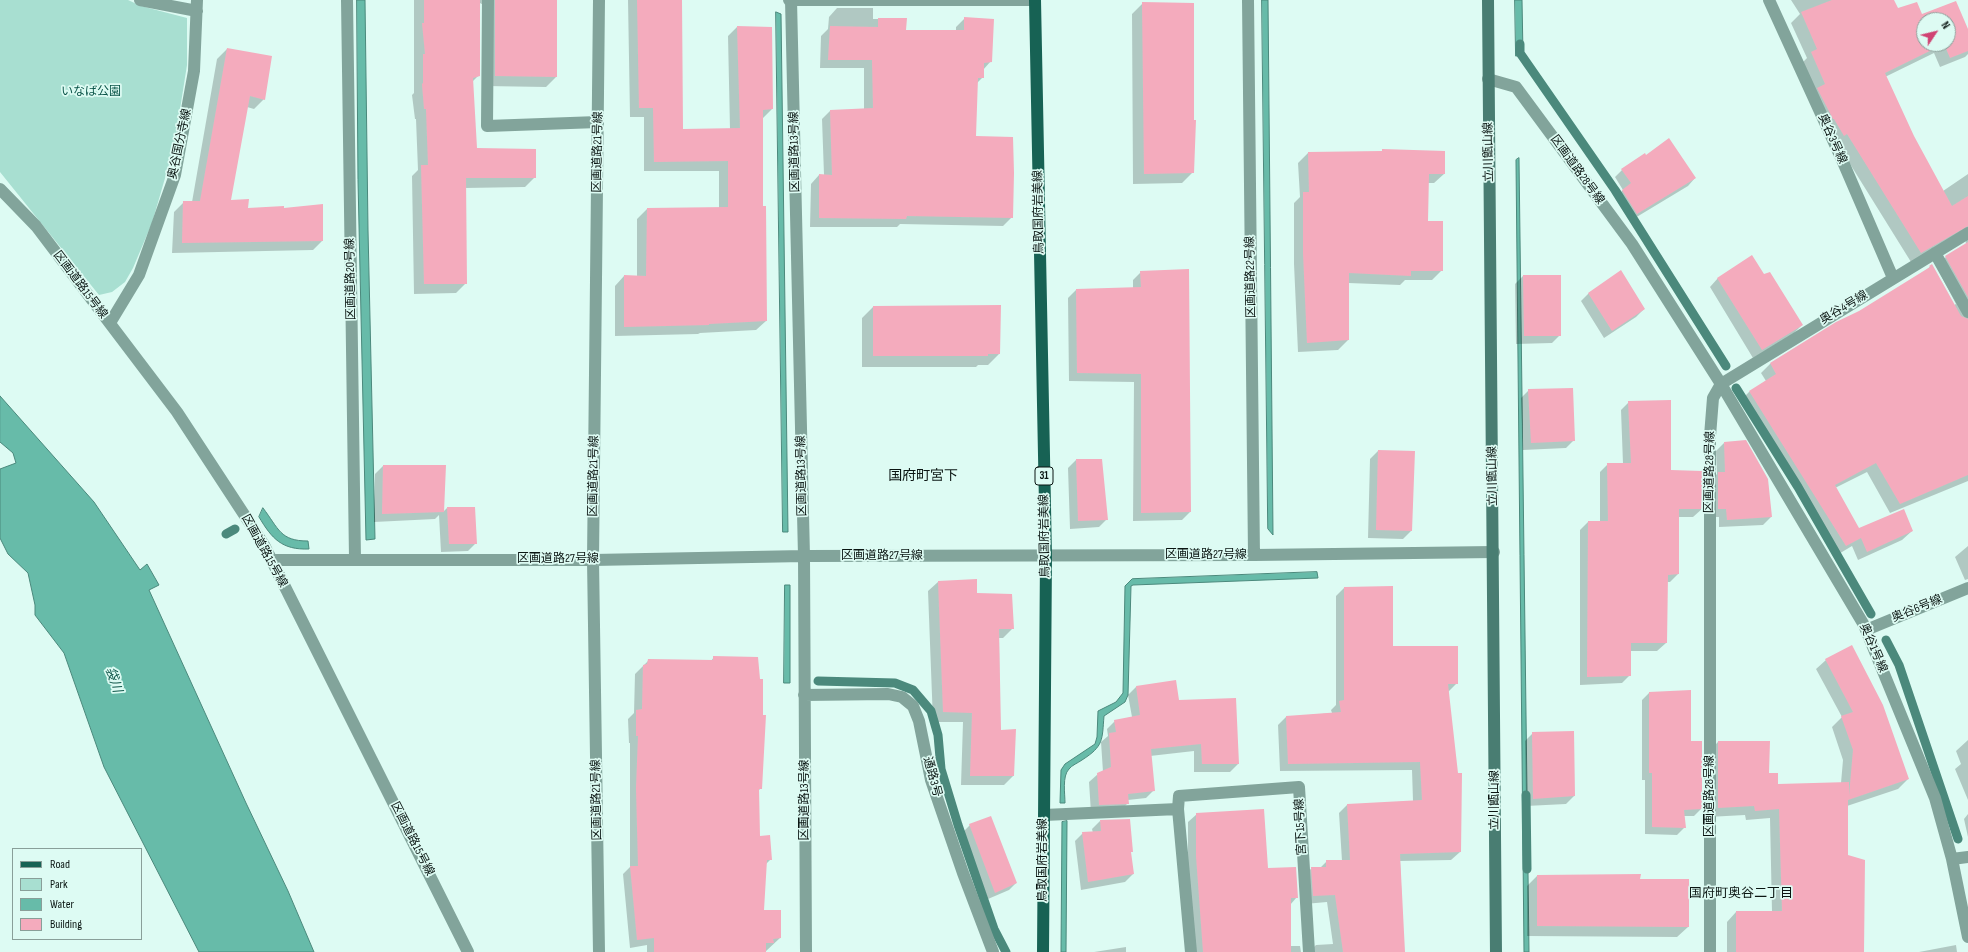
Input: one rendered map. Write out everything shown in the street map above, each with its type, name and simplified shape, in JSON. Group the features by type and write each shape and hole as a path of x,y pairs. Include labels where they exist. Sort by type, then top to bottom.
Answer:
{"main road":[{"name":"鳥取国府岩美線","path":"1035,0 1046,556 1043,952"}],"street":[{"path":"140,0 197,6"},
{"name":"区画道路20号線","path":"347,0 355,558"},
{"path":"488,0 487,126 598,122"},
{"name":"区画道路21号線","path":"599,0 593,560 600,952"},
{"path":"790,0 1035,0"},
{"name":"区画道路13号線","path":"790,0 804,556 806,952"},
{"name":"区画道路22号線","path":"1248,0 1254,555"},
{"name":"立川甑山線","path":"1488,0 1494,552 1496,952"},
{"name":"奥谷3号線","path":"1769,0 1843,162 1893,278"},
{"name":"奥谷国分寺線","path":"110,323 139,275 175,175 194,71 197,6"},
{"name":"区画道路28号線","path":"1488,79 1516,87 1632,244 1721,384 1713,398 1710,436 1710,952"},
{"name":"区画道路15号線","path":"0,188 36,226 177,412 264,546 468,952"},
{"name":"奥谷4号線","path":"1721,384 1968,233"},
{"path":"1935,253 1968,312"},
{"name":"奥谷1号線","path":"1721,384 1866,630 1935,798 1952,859 1968,937"},
{"name":"区画道路27号線","path":"271,560 355,558 593,560 804,556 1254,555 1494,552"},
{"name":"奥谷6号線","path":"1866,630 1968,588"},
{"name":"通路3号","path":"804,695 888,694 902,697 913,706 919,721 931,780 963,873 994,952"},
{"name":"宮下15号線","path":"1178,809 1179,796 1299,787 1309,952"},
{"path":"1044,815 1178,809 1191,952"},
{"path":"1952,859 1968,857"}],"green space":[{"name":"いなば公園","path":"0,0 128,0 141,6 187,18 187,65 174,147 152,223 133,268 125,282 112,292 99,295 0,172"}],"water":[{"path":"357,0 365,0 368,230 375,539 366,540 358,180"},
{"path":"1262,0 1268,0 1273,535 1268,529"},
{"path":"1515,0 1522,0 1523,55 1516,56"},
{"path":"776,12 781,14 788,532 783,532"},
{"path":"1519,158 1529,952 1524,952 1516,160"},
{"name":"袋川","path":"0,396 94,502 140,570 147,564 159,585 149,590 246,803 288,891 314,952 199,952 104,767 64,653 35,615 35,605 28,573 8,554 0,538 0,469 16,463 13,453 0,442"},
{"path":"263,508 281,532 291,539 308,541 309,549 292,548 279,542 273,537 259,517"},
{"path":"1317,572 1318,578 1131,586 1128,695 1125,702 1104,716 1102,737 1098,746 1089,755 1072,766 1067,772 1064,785 1065,803 1060,803 1061,770 1065,764 1095,744 1097,737 1098,711 1116,702 1123,693 1125,586 1132,579"},
{"path":"785,585 790,585 790,683 784,683"},
{"path":"1067,821 1066,952 1061,952 1062,822"}],"building":[{"path":"424,0 480,0 480,76 473,78 477,148 536,149 536,178 466,178 467,284 424,284 421,165 428,165 426,109 424,109 422,84 423,54 425,54 422,23 424,23"},
{"path":"495,0 557,0 557,77 495,76"},
{"path":"637,0 682,0 683,129 740,128 737,26 772,27 773,109 763,110 763,206 766,206 767,321 709,325 624,327 624,275 646,276 647,208 728,207 728,161 654,162 653,108 639,108"},
{"path":"1832,0 1894,0 1898,8 1917,2 1921,12 1916,12 1916,52 1928,52 1885,73 1914,136 1952,206 1968,196 1968,226 1921,253 1847,134 1844,136 1833,119 1817,88 1825,84 1811,52 1817,49 1801,12"},
{"path":"1956,1 1968,29 1968,51 1950,58 1947,52 1956,52 1956,12 1927,12"},
{"path":"1142,2 1194,3 1194,120 1196,120 1194,173 1144,174"},
{"path":"964,17 994,19 992,62 984,63 984,78 978,78 976,136 1013,137 1013,218 907,216 906,219 819,218 819,174 832,175 830,110 873,108 872,60 828,60 830,26 878,27 878,18 907,18 906,30 964,30"},
{"path":"227,48 272,56 265,100 250,96 231,200 249,199 248,208 284,206 284,208 323,204 323,241 182,243 183,201 200,201"},
{"path":"1669,138 1696,178 1637,214 1622,190 1631,183 1621,169 1645,153 1646,155"},
{"path":"1382,149 1445,151 1445,174 1429,174 1428,221 1443,221 1443,271 1411,271 1411,276 1349,273 1349,340 1307,343 1303,253 1303,192 1309,192 1308,152 1382,151"},
{"path":"1968,242 1968,297 1945,256"},
{"path":"1752,255 1764,274 1770,272 1803,325 1762,350 1717,278"},
{"path":"1932,264 1961,316 1968,319 1968,475 1900,504 1876,463 1835,485 1859,528 1904,509 1913,531 1867,552 1861,538 1846,546 1749,391 1776,374 1770,363 1836,322 1859,311 1930,267 1929,266"},
{"path":"1189,269 1191,512 1141,513 1141,374 1077,373 1076,289 1141,287 1140,271"},
{"path":"1621,270 1645,309 1612,331 1588,293"},
{"path":"1523,275 1561,275 1561,336 1524,336"},
{"path":"1001,305 1000,354 988,354 988,356 873,356 873,306"},
{"path":"1573,388 1575,441 1531,443 1528,389"},
{"path":"1671,400 1671,470 1702,471 1702,509 1679,509 1679,574 1668,575 1667,643 1631,643 1631,676 1587,677 1588,521 1608,521 1607,463 1631,463 1628,401"},
{"path":"1746,440 1768,479 1772,517 1727,520 1726,509 1718,509 1718,472 1725,472 1724,442"},
{"path":"1378,450 1415,451 1412,531 1376,530"},
{"path":"1076,459 1102,459 1108,520 1078,521"},
{"path":"383,465 446,465 444,512 382,514"},
{"path":"447,507 475,507 477,544 449,544"},
{"path":"977,579 977,593 1012,594 1014,629 999,629 1001,730 1016,729 1014,776 970,776 972,713 943,712 938,581"},
{"path":"1393,586 1393,646 1458,646 1458,684 1448,684 1458,773 1462,773 1461,852 1400,854 1405,952 1343,952 1335,895 1313,896 1311,867 1326,867 1326,860 1350,860 1347,804 1422,800 1420,762 1288,764 1286,716 1341,712 1339,701 1344,700 1344,587"},
{"path":"1852,645 1883,705 1909,779 1848,800 1848,855 1865,860 1864,952 1736,952 1736,911 1782,911 1779,809 1755,811 1754,806 1718,808 1718,741 1770,741 1769,773 1778,773 1778,784 1849,782 1849,796 1853,750 1841,716 1853,712 1825,659"},
{"path":"713,656 758,657 760,679 763,679 763,715 766,715 762,789 759,789 760,836 770,835 772,860 767,860 764,910 781,910 781,938 773,939 774,943 766,943 766,952 654,952 654,938 637,940 630,866 638,866 636,788 638,736 636,736 636,710 642,709 643,665 647,664 648,659 713,660"},
{"path":"1176,680 1179,700 1236,698 1239,764 1202,764 1201,744 1151,749 1155,791 1128,794 1129,804 1099,805 1097,773 1111,767 1109,733 1116,732 1114,720 1140,715 1136,686"},
{"path":"1691,690 1691,741 1702,741 1702,809 1684,810 1686,828 1652,827 1652,773 1649,773 1649,692"},
{"path":"1574,731 1575,796 1533,799 1532,732"},
{"path":"1264,809 1268,868 1296,867 1298,898 1291,898 1291,952 1203,952 1196,856 1196,813"},
{"path":"991,816 1017,883 995,893 969,824"},
{"path":"1130,819 1133,852 1131,852 1134,874 1088,882 1082,832 1101,831 1100,820"},
{"path":"1641,874 1640,879 1689,879 1689,927 1537,926 1537,875"}],"waterway":[{"path":"1520,44 1520,53 1615,190 1726,366"},
{"path":"1736,388 1798,487 1871,614"},
{"path":"226,534 235,529"},
{"path":"1886,640 1899,665 1958,839"},
{"path":"818,681 895,683 913,690 931,711 938,735 941,769 958,825 994,929 1006,952"},
{"path":"1526,795 1527,869"}],"district":[{"name":"国府町宮下","path":"923,476"},
{"name":"国府町奥谷二丁目","path":"1741,894"}]}
